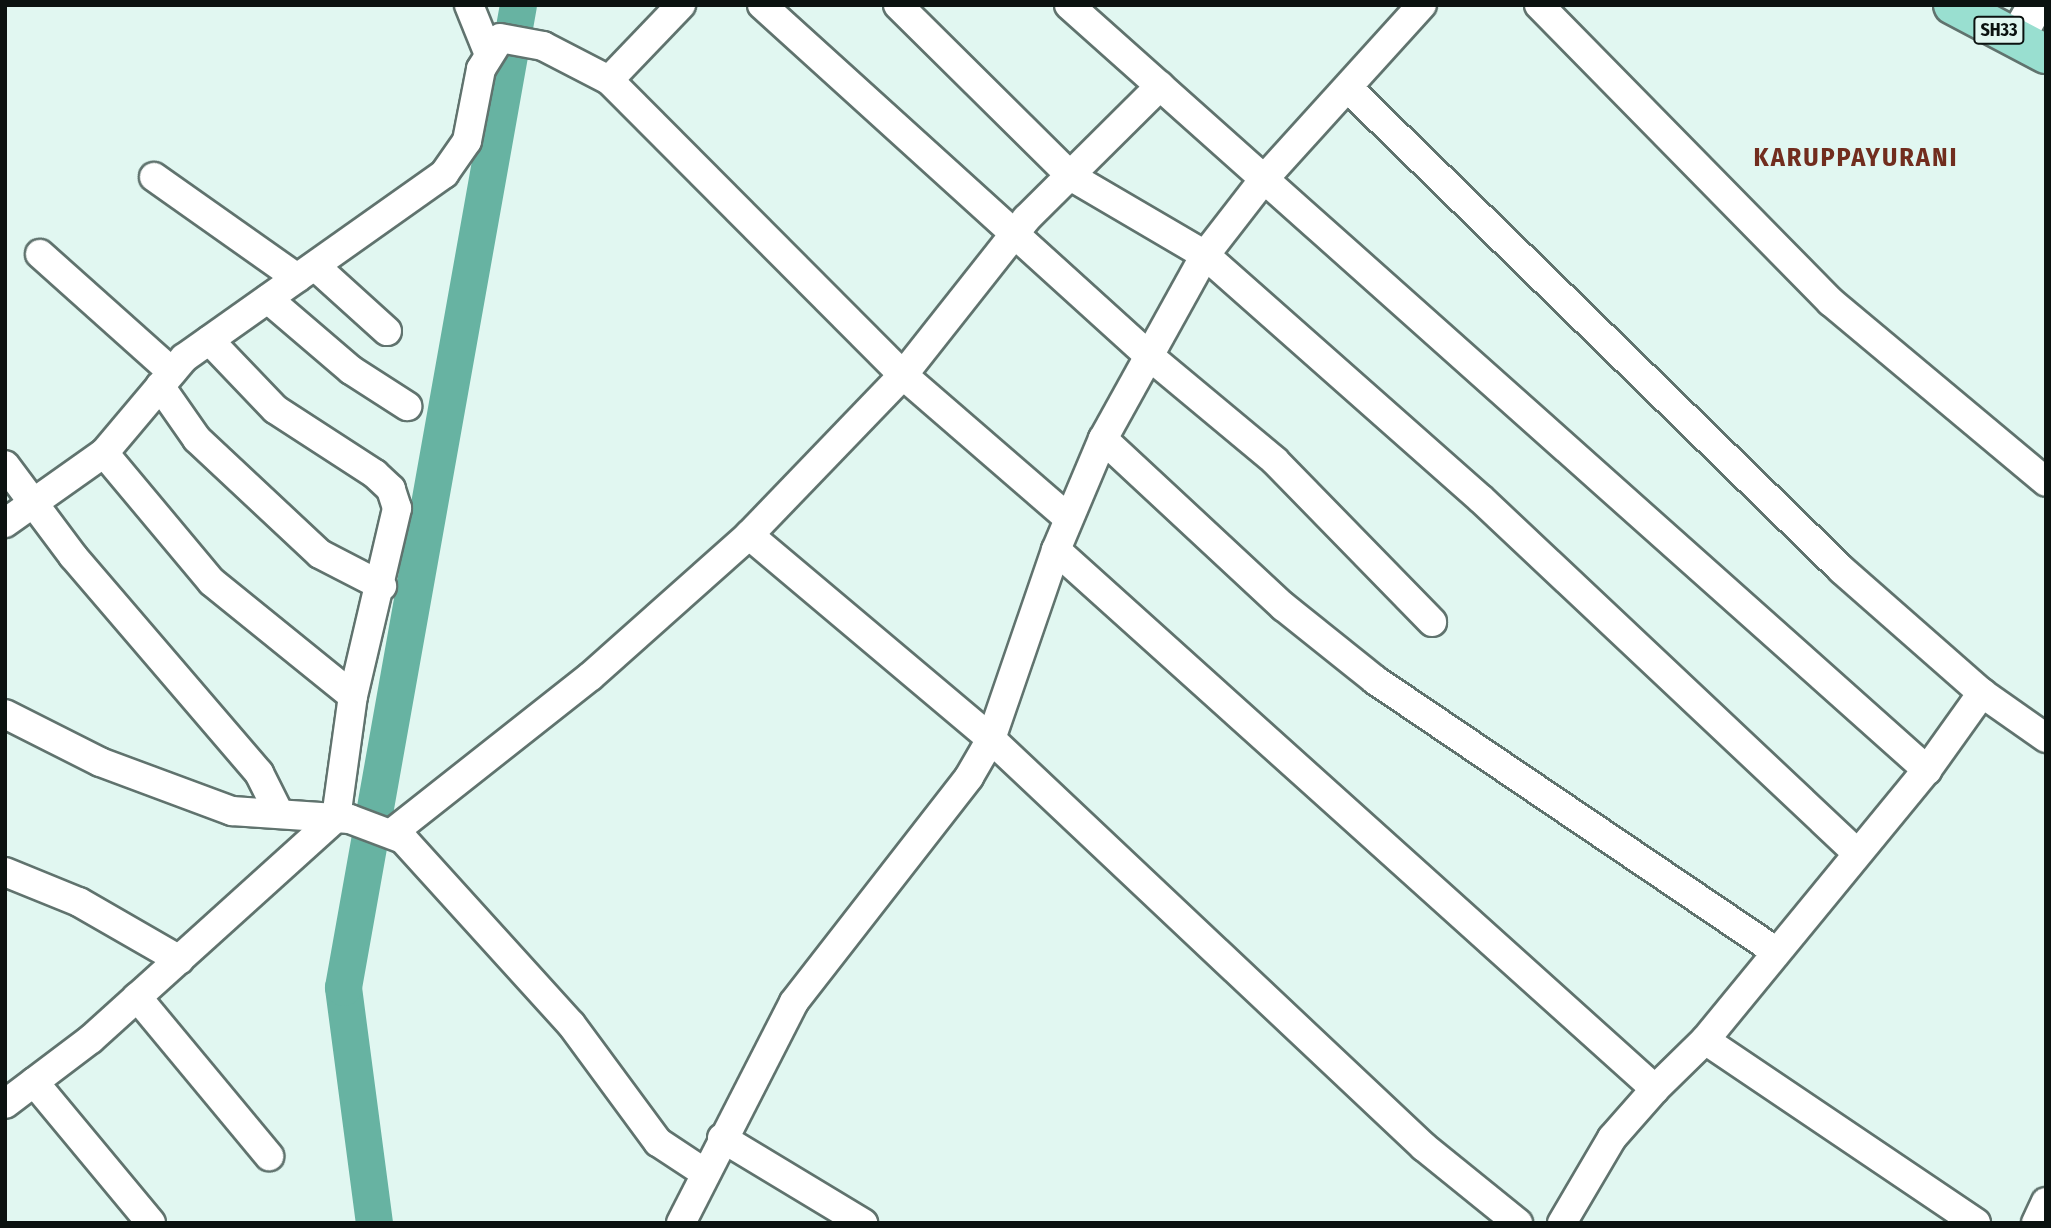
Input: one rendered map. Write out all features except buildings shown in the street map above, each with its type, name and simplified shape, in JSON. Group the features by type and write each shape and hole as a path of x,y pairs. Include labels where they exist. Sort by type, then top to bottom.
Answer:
{"main road":[{"name":"SH33","path":"1953,5 2031,46"}],"street":[{"path":"609,79 681,5"},
{"path":"761,5 1148,355 1275,461 1432,622"},
{"path":"898,5 1072,177 1205,256 1481,499 1857,853"},
{"path":"1069,5 1927,770"},
{"path":"681,1223 722,1138 794,1002 969,777 991,739 1056,550 1103,439 1205,256 1264,179 1349,89 1422,5"},
{"path":"1539,5 1831,302 2046,482"},
{"path":"2031,46 2035,5"},
{"path":"5,523 104,453 166,379 209,340 458,159 494,45 474,9"},
{"path":"494,45 543,46 609,79 902,375 1068,518"},
{"path":"387,830 591,676 749,535 902,375 1014,236 1160,86"},
{"path":"1349,89 1832,560 1982,693 2046,738"},
{"path":"154,177 306,272 387,331"},
{"path":"40,254 166,379 197,439 320,554 382,586"},
{"path":"268,299 351,370 407,406"},
{"path":"5,1104 137,997 343,818 353,696 382,586 397,508 391,489 275,409 209,340"},
{"path":"1103,439 1284,607 1375,680 1776,952"},
{"path":"104,453 212,582 353,696"},
{"path":"5,465 32,504 219,721 259,772 279,813"},
{"path":"749,535 991,739 1424,1147 1518,1223"},
{"path":"1056,550 1655,1089"},
{"path":"1562,1223 1612,1138 1655,1089 1705,1040 1927,770 1982,693"},
{"path":"5,714 100,762 232,811 343,818 387,830 490,930 572,1024 658,1142 705,1172"},
{"path":"5,872 79,902 180,960"},
{"path":"137,997 269,1156"},
{"path":"1705,1040 1976,1223"},
{"path":"34,1082 151,1223"},
{"path":"722,1138 863,1223"},
{"path":"2036,1223 2046,1202"}],"waterway":[{"path":"374,1223 343,987 518,5"}],"district":[{"name":"KARUPPAYURANI","path":"1856,158"}]}
